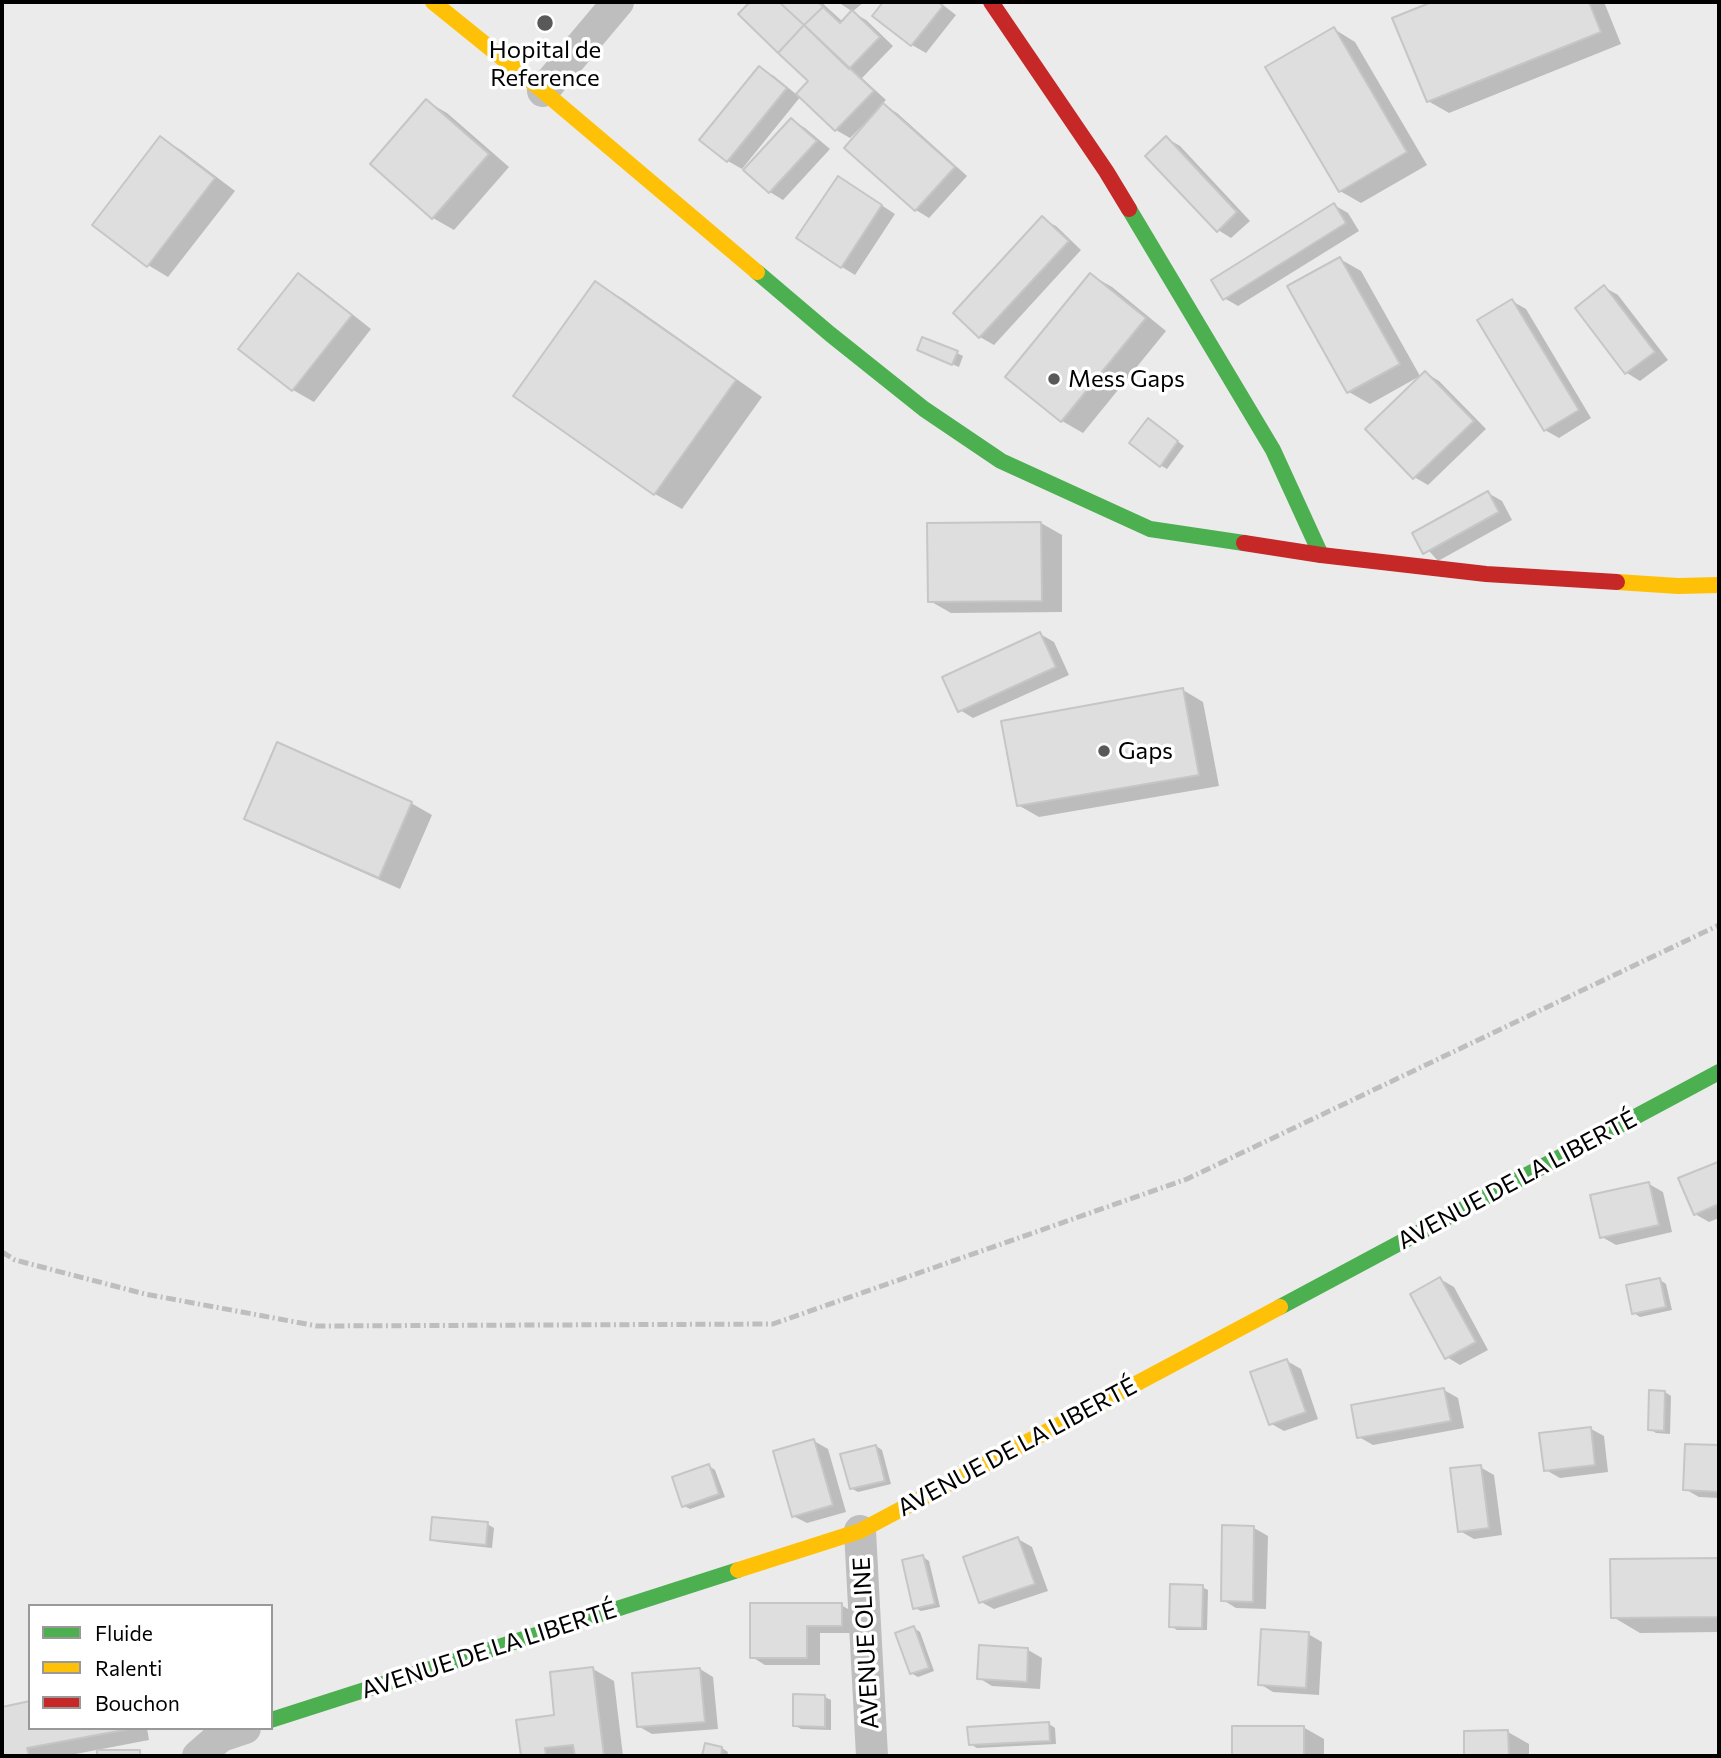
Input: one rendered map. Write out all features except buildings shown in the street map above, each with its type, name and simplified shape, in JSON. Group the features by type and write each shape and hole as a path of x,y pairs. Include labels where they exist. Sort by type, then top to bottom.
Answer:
{"street":[{"path":"433,2 924,409 1001,461 1150,529 1321,555 1486,574 1678,586 1719,585"},
{"path":"543,92 618,2"},
{"path":"991,2 1106,171 1273,450 1321,555"},
{"name":"AVENUE DE LA LIBERTÉ","path":"273,1719 860,1531 1719,1072"},
{"name":"AVENUE OLINE","path":"860,1531 872,1756"},
{"path":"198,1756 221,1736 239,1730"}],"shaded area":[{"path":"2,2 1719,2 1719,1756 2,1756"}],"railway":[{"path":"2,1252 15,1260 145,1294 317,1326 773,1324 1187,1179 1719,925"}],"traffic: fast":[{"path":"1129,209 1273,450 1321,555"},
{"path":"757,272 924,409 1001,461 1150,529 1244,543"},
{"path":"1280,1307 1719,1072"},
{"path":"273,1719 738,1570"}],"traffic: slow":[{"path":"433,2 757,272"},
{"path":"1617,582 1678,586 1719,585"},
{"path":"738,1570 860,1531 1280,1307"}],"traffic: jam":[{"path":"991,2 1129,209"},
{"path":"1244,543 1321,555 1486,574 1617,582"}],"place":[{"name":"Hopital de Reference","path":"545,23"},
{"name":"Mess Gaps","path":"1054,379"},
{"name":"Gaps","path":"1104,751"}]}
